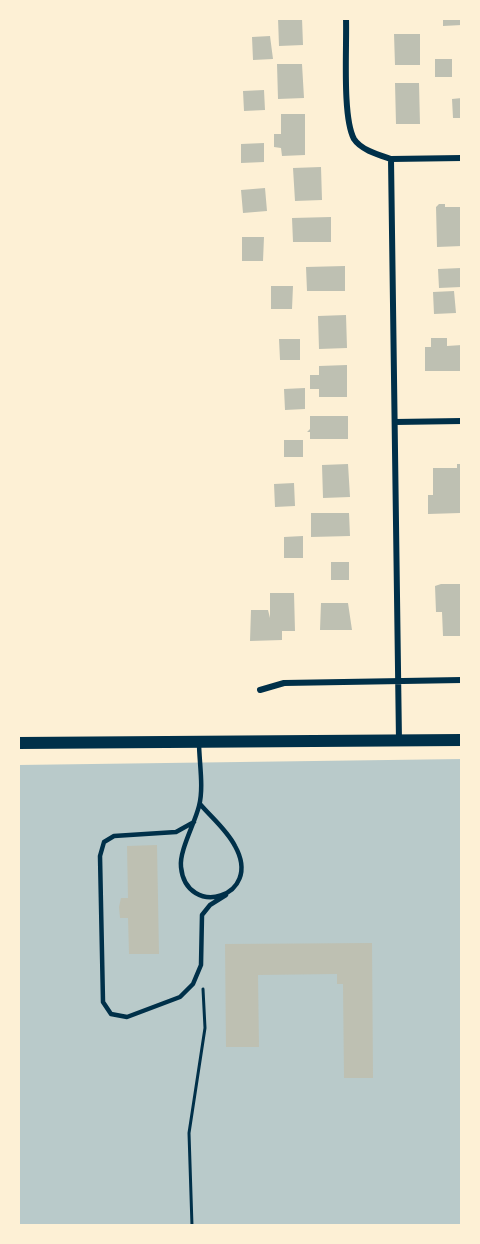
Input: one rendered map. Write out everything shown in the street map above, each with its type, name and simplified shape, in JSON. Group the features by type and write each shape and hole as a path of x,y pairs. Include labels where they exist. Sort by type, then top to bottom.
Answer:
{"main road":[{"path":"18,743 462,740"}],"street":[{"path":"346,18 348,118 355,140 372,153 391,159 462,158"},
{"path":"391,159 399,742"},
{"path":"395,422 462,421"},
{"path":"260,690 284,684 462,680"}],"lane":[{"path":"199,742 200,804 180,866 185,885 198,895 226,896"},
{"path":"194,822 176,832 114,836 104,842 100,856 103,1002 111,1014 127,1017 180,997 193,984 201,965 202,915 210,905 236,888 241,872 240,858 235,845 200,804"}],"path":[{"path":"192,1226 189,1133 205,1028 201,965"}],"shaded area":[{"path":"462,759 462,1226 18,1226 18,765"}],"building":[{"path":"278,18 302,18 303,45 279,46"},
{"path":"443,18 462,18 462,25 443,26"},
{"path":"394,34 420,34 420,65 395,65"},
{"path":"270,36 273,59 253,60 252,37"},
{"path":"435,59 452,59 452,77 435,77"},
{"path":"277,64 302,64 304,98 278,99"},
{"path":"395,83 419,83 420,124 396,124"},
{"path":"264,90 265,110 244,111 243,91"},
{"path":"462,98 462,118 453,118 452,99"},
{"path":"281,114 305,114 305,155 282,156 281,148 274,147 274,134 281,134"},
{"path":"264,143 264,162 241,163 241,144"},
{"path":"321,167 322,200 295,201 293,168"},
{"path":"265,188 267,211 243,213 241,190"},
{"path":"439,204 445,204 445,207 462,207 462,246 437,247 436,207"},
{"path":"331,217 331,242 293,242 292,218"},
{"path":"242,237 264,237 263,261 242,261"},
{"path":"345,266 345,291 307,291 306,267"},
{"path":"461,268 461,287 439,288 438,269"},
{"path":"271,286 293,286 292,309 271,309"},
{"path":"454,291 456,313 434,314 433,292"},
{"path":"346,315 347,348 319,349 318,316"},
{"path":"431,338 447,338 447,346 462,345 462,371 425,371 425,347 431,347"},
{"path":"279,339 300,339 300,360 280,360"},
{"path":"347,365 347,397 319,397 319,389 310,389 310,375 319,375 319,366"},
{"path":"305,388 305,409 285,410 284,389"},
{"path":"310,416 348,416 348,439 310,439 310,432 307,432 310,429"},
{"path":"284,440 303,440 303,457 284,457"},
{"path":"348,464 350,497 323,498 322,465"},
{"path":"457,464 462,464 460,513 428,514 428,495 433,495 433,468 457,468"},
{"path":"294,483 295,506 275,507 274,484"},
{"path":"311,513 349,513 350,536 311,537"},
{"path":"303,536 303,558 284,558 284,537"},
{"path":"331,562 349,562 349,580 331,580"},
{"path":"462,584 462,636 443,636 442,612 436,612 435,586"},
{"path":"270,593 294,593 295,631 282,631 282,640 250,641 251,610 268,610 270,618"},
{"path":"321,603 348,603 352,630 320,630"},
{"path":"157,845 159,954 129,954 128,918 120,918 119,907 121,898 128,898 127,846"},
{"path":"372,943 373,1078 344,1078 343,984 337,984 337,974 258,975 259,1047 226,1047 225,944"}]}
